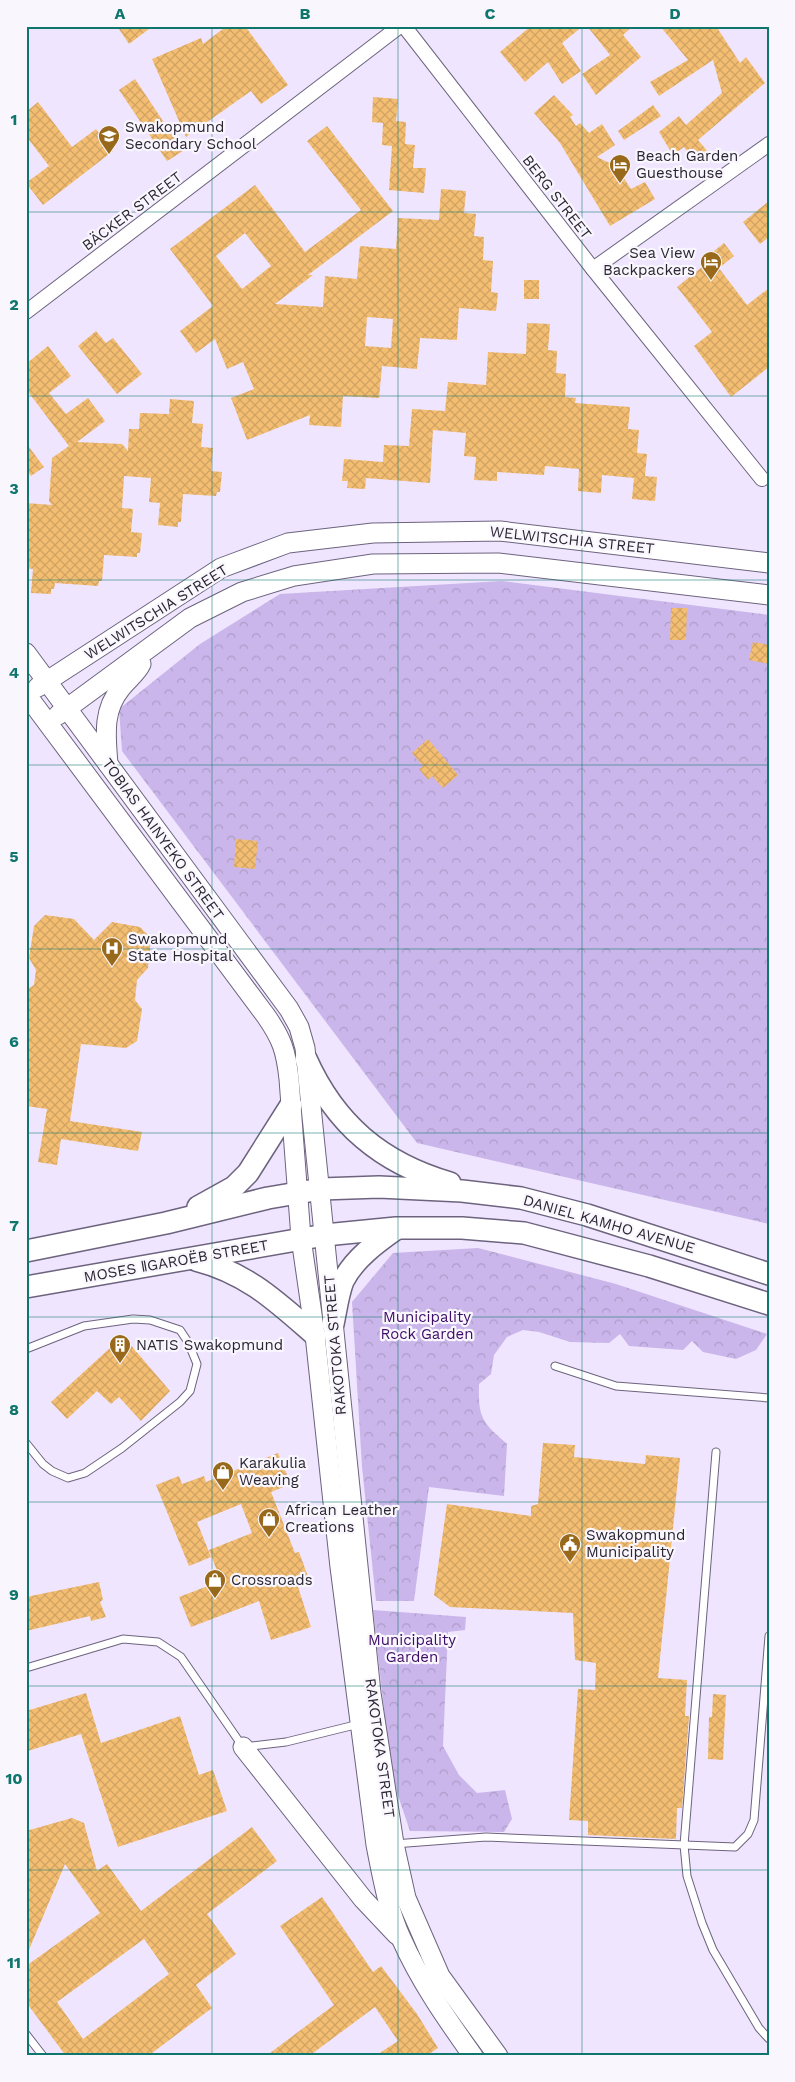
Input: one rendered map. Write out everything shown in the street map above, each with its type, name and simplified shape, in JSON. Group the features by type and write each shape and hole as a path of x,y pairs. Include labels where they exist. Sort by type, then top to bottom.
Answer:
{"main road":[{"path":"306,1058 317,1083 328,1101 354,1131 394,1161 413,1171 484,1193"},
{"path":"166,1223 234,1187 248,1172 291,1105"},
{"name":"DANIEL KAMHO AVENUE","path":"297,1193 321,1189 379,1187 484,1193 521,1198 587,1214 769,1274"},
{"path":"26,1251 166,1223 268,1198 297,1193"},
{"path":"333,1324 343,1282 354,1264 396,1228"},
{"name":"DANIEL KAMHO AVENUE","path":"325,1235 396,1228 462,1228 524,1233 649,1266 769,1304"},
{"name":"MOSES ǁGAROËB STREET","path":"26,1287 325,1235"},
{"path":"192,1259 216,1265 241,1276 271,1297 315,1335"}],"street":[{"name":"BÄCKER STREET","path":"26,312 400,26"},
{"name":"BERG STREET","path":"404,26 593,269 762,479"},
{"path":"593,269 769,144"},
{"name":"WELWITSCHIA STREET","path":"27,695 221,568 288,543 373,533 500,531 766,562"},
{"name":"WELWITSCHIA STREET","path":"48,724 67,708 147,652 190,618 242,592 294,576 374,564 498,562 769,594"},
{"path":"108,764 106,729 109,708 120,689 140,667 147,652"},
{"name":"TOBIAS HAINYEKO STREET","path":"26,653 48,680 289,1009 299,1027 306,1058 325,1235"},
{"name":"TOBIAS HAINYEKO STREET","path":"27,695 278,1034 287,1055 301,1238"},
{"name":"RAKOTOKA STREET","path":"325,1235 385,1845 384,1883 400,1937 434,2002 473,2056"},
{"name":"RAKOTOKA STREET","path":"301,1238 315,1335 359,1724 385,1845 440,1976 498,2056"},
{"path":"243,1747 363,1899 400,1937"}],"lane":[{"path":"26,1349 84,1326 133,1319 150,1320 180,1330 188,1342 196,1364 190,1391 180,1402 122,1448 86,1473 68,1478 52,1471 43,1464 26,1443"},
{"path":"555,1366 616,1386 769,1398"},
{"path":"716,1452 684,1845 687,1876 713,1950 759,2028 769,2040"},
{"path":"385,1845 486,1837 735,1847 748,1834 754,1820 769,1636"},
{"path":"26,1668 123,1639 158,1642 181,1656 243,1747 286,1742 359,1724"},
{"path":"26,2034 43,2056"}],"green space":[{"path":"502,581 769,615 769,1224 417,1143 122,751 119,709 200,644 280,594"},
{"name":"Municipality Rock Garden","path":"478,1248 616,1284 767,1334 756,1350 736,1359 703,1352 692,1341 683,1350 629,1346 620,1334 609,1343 570,1342 539,1332 523,1330 507,1337 494,1355 491,1374 479,1384 479,1405 483,1419 507,1444 504,1496 429,1487 414,1601 376,1601 362,1467 352,1302 393,1253"},
{"name":"Municipality Garden","path":"373,1610 466,1617 465,1630 448,1632 443,1746 459,1775 477,1793 505,1790 512,1819 504,1832 410,1831 391,1775"}],"building":[{"path":"117,26 153,26 129,44"},
{"path":"227,26 245,26 288,85 261,104 251,91 186,137 152,59 201,38 203,44"},
{"path":"531,26 583,26 562,43 581,71 562,84 548,62 525,82 500,52"},
{"path":"587,26 633,26 623,35 641,57 596,95 582,74 610,55"},
{"path":"660,26 716,26 740,63 746,57 765,83 698,140 709,153 696,163 684,147 673,155 659,132 679,116 686,125 722,93 713,60 659,96 650,82 688,60"},
{"path":"135,79 183,151 167,161 119,90"},
{"path":"554,95 573,115 570,117 576,126 580,123 589,133 602,124 615,145 597,157 616,166 631,189 645,182 655,199 610,226 560,143 534,113"},
{"path":"373,97 398,99 396,121 406,122 405,144 415,145 413,168 426,168 424,193 389,190 392,146 382,145 383,123 372,122"},
{"path":"38,102 72,147 96,129 113,151 43,205 26,183 49,166 26,136 26,112"},
{"path":"653,105 661,116 624,140 618,131"},
{"path":"327,126 393,211 308,275 313,275 275,304 323,307 325,276 357,279 360,246 396,249 398,218 439,220 441,189 466,191 464,213 476,214 474,236 484,237 483,260 493,261 491,292 498,293 496,311 459,308 457,340 420,338 417,369 382,366 379,398 343,396 341,427 309,425 310,415 247,440 231,398 254,389 243,362 227,369 215,339 196,353 180,331 213,306 170,249 255,185 305,252 361,210 307,141","holes":["245,233 271,266 242,289 216,256","367,317 393,319 391,348 365,346"]},
{"path":"769,201 769,237 760,244 743,222"},
{"path":"724,243 734,256 719,268 709,255"},
{"path":"712,259 747,305 769,288 769,367 731,397 694,346 712,332 677,287"},
{"path":"524,280 539,280 539,299 524,299"},
{"path":"527,323 550,324 548,350 557,351 556,373 566,374 565,397 576,398 575,403 630,407 628,429 639,430 637,453 647,454 645,476 657,477 655,501 632,499 634,478 602,475 601,493 578,491 579,469 545,466 544,475 497,472 497,481 474,480 476,457 464,456 466,433 433,430 430,483 366,478 365,489 347,488 348,481 342,481 344,459 383,462 384,445 409,446 412,409 445,411 448,382 486,385 488,352 526,354"},
{"path":"96,331 106,343 113,338 142,374 117,394 78,346"},
{"path":"48,346 71,376 49,393 66,414 88,398 105,421 77,442 122,444 128,451 129,429 139,429 140,413 169,414 170,399 194,401 192,423 203,424 201,447 213,448 211,471 222,472 220,492 217,492 216,496 183,494 181,522 178,522 178,527 158,525 160,503 149,502 151,478 124,476 122,508 133,509 131,532 142,533 140,553 137,553 137,557 104,555 102,581 99,581 98,586 55,583 54,589 51,589 51,594 31,593 33,569 26,568 26,503 52,505 49,501 52,458 69,446 26,389 26,364"},
{"path":"26,443 44,467 31,476 26,469"},
{"path":"671,608 687,608 686,640 670,640"},
{"path":"753,642 769,645 769,664 749,660"},
{"path":"428,739 458,775 443,788 432,776 428,780 419,769 423,766 412,753"},
{"path":"236,839 258,841 255,869 234,867"},
{"path":"45,915 74,919 94,940 112,922 140,927 151,938 148,968 137,980 135,1000 142,1009 137,1041 126,1048 81,1044 70,1121 142,1132 138,1151 61,1139 57,1165 38,1162 47,1109 26,1106 26,990 34,985 36,970 29,958 34,926"},
{"name":"NATIS Swakopmund","path":"123,1336 170,1391 141,1421 119,1397 111,1404 97,1391 67,1419 51,1402"},
{"path":"543,1443 575,1445 574,1457 645,1464 646,1455 680,1458 658,1678 687,1680 685,1716 689,1716 682,1808 677,1808 676,1839 588,1835 588,1821 569,1820 578,1689 595,1690 596,1663 575,1660 573,1613 450,1607 434,1595 447,1504 531,1516 531,1506 538,1504"},
{"path":"278,1453 291,1484 271,1492 295,1553 299,1552 310,1582 298,1587 311,1627 271,1640 259,1601 191,1627 179,1597 221,1581 209,1550 252,1533 241,1504 197,1522 211,1557 189,1566 156,1485 179,1476 182,1484 204,1476 206,1482"},
{"path":"99,1582 103,1600 100,1602 106,1617 91,1621 90,1616 26,1631 26,1597"},
{"path":"86,1693 101,1743 180,1716 199,1775 213,1770 227,1811 118,1847 81,1734 28,1751 26,1743 26,1711"},
{"path":"713,1694 726,1695 723,1760 708,1759 709,1717 712,1717"},
{"path":"72,1818 84,1823 97,1871 107,1864 141,1911 252,1827 277,1861 207,1914 236,1954 196,1985 212,2008 148,2056 66,2056 26,2002 26,1966 100,1913 65,1864 26,1957 26,1831","holes":["144,1939 169,1974 83,2039 57,2002"]},
{"path":"322,1897 373,1972 381,1966 417,2014 438,2048 426,2056 375,2056 398,2041 375,2007 309,2056 266,2056 334,2005 280,1926"}],"place":[{"name":"Swakopmund Secondary School","path":"109,155"},
{"name":"Beach Garden Guesthouse","path":"620,184"},
{"name":"Sea View Backpackers","path":"711,281"},
{"name":"Swakopmund State Hospital","path":"112,967"},
{"name":"NATIS Swakopmund","path":"120,1364"},
{"name":"Karakulia Weaving","path":"223,1491"},
{"name":"African Leather Creations","path":"269,1538"},
{"name":"Swakopmund Municipality","path":"570,1563"},
{"name":"Crossroads","path":"215,1599"}]}
